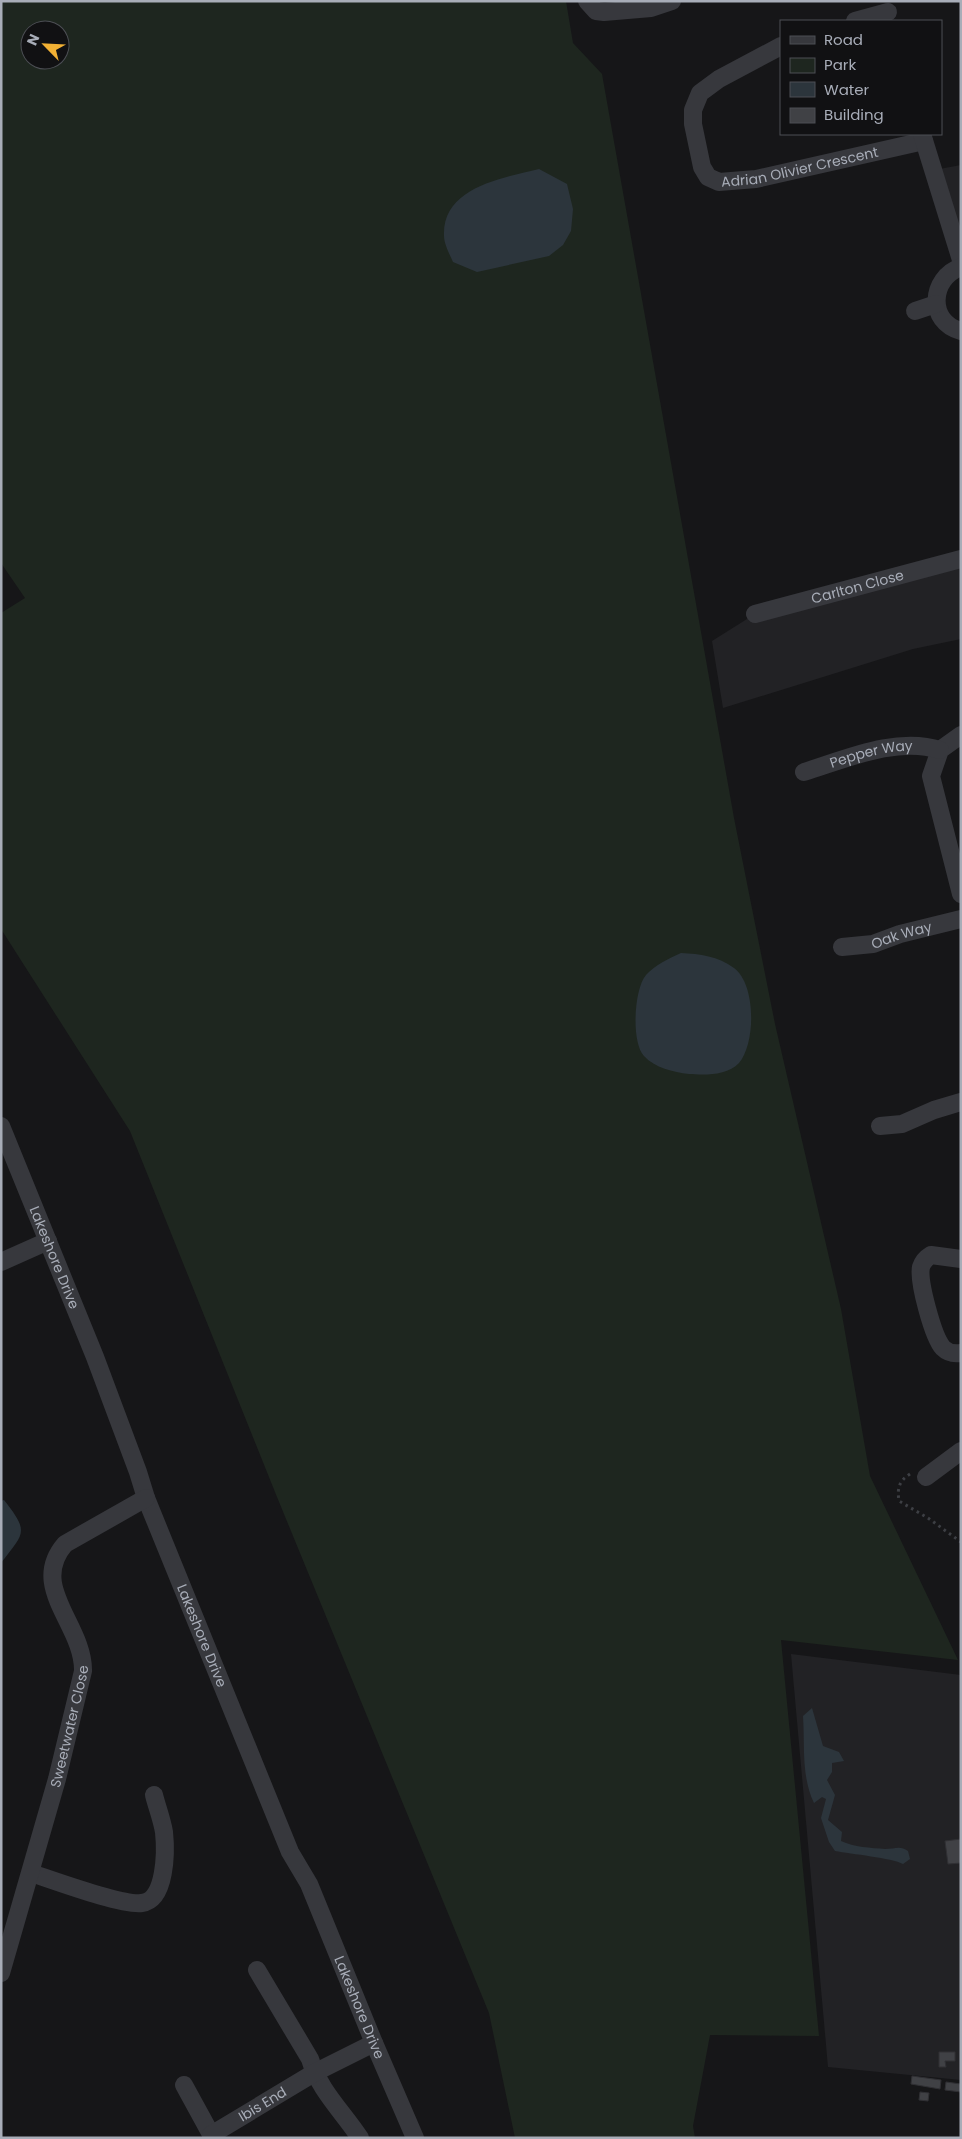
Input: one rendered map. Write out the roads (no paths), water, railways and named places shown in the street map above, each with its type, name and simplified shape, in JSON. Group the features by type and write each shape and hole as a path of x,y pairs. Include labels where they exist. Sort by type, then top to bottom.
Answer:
{"street":[{"path":"589,4 596,11 620,11 651,8 672,1"},
{"path":"859,20 888,12"},
{"name":"Adrian Olivier Crescent","path":"780,47 719,79 700,93 693,110 693,124 702,167 708,177 718,182 756,179 923,138"},
{"path":"923,138 961,260"},
{"path":"961,267 945,276 939,284 936,304 945,323 961,331"},
{"path":"915,310 936,304"},
{"name":"Carlton Close","path":"755,614 961,558"},
{"path":"961,735 940,750 931,776 961,894"},
{"name":"Pepper Way","path":"804,772 853,756 895,747 928,746 940,750"},
{"name":"Oak Way","path":"842,947 873,944 900,934 961,920"},
{"path":"880,1126 902,1124 934,1110 961,1102"},
{"name":"Lakeshore Drive","path":"1,1126 95,1357 146,1498 290,1852 310,1884 374,2043 415,2138"},
{"path":"1,1262 48,1241"},
{"path":"961,1260 931,1255 924,1262 921,1272 936,1337 942,1347 949,1352 961,1353"},
{"path":"926,1477 961,1451"},
{"name":"Sweetwater Close","path":"1,1973 57,1779 83,1671 83,1658 78,1644 52,1585 53,1564 56,1554 64,1544 146,1498"},
{"path":"31,1873 126,1903 143,1904 154,1897 160,1884 164,1865 164,1832 154,1795"},
{"path":"257,1970 310,2059 314,2073 329,2097 360,2138"},
{"name":"Ibis End","path":"184,2085 212,2136 314,2073 374,2043"}],"water":[{"path":"539,169 567,184 573,209 571,231 563,245 549,256 477,272 453,262 444,236 446,219 453,206 464,196 493,181"},
{"path":"681,953 709,956 728,964 741,976 746,987 750,1000 751,1014 748,1042 745,1054 739,1063 728,1070 715,1074 701,1075 671,1071 653,1064 644,1056 640,1049 637,1039 636,1016 642,982 653,968"},
{"path":"4,1500 17,1519 21,1532 15,1545 1,1563 1,1501"},
{"path":"812,1708 823,1746 839,1752 844,1761 832,1763 832,1772 827,1780 835,1795 828,1820 842,1832 841,1841 846,1843 868,1848 905,1849 908,1851 910,1859 903,1864 881,1858 835,1851 829,1842 821,1818 826,1799 822,1797 814,1803 805,1772 803,1716"}]}
